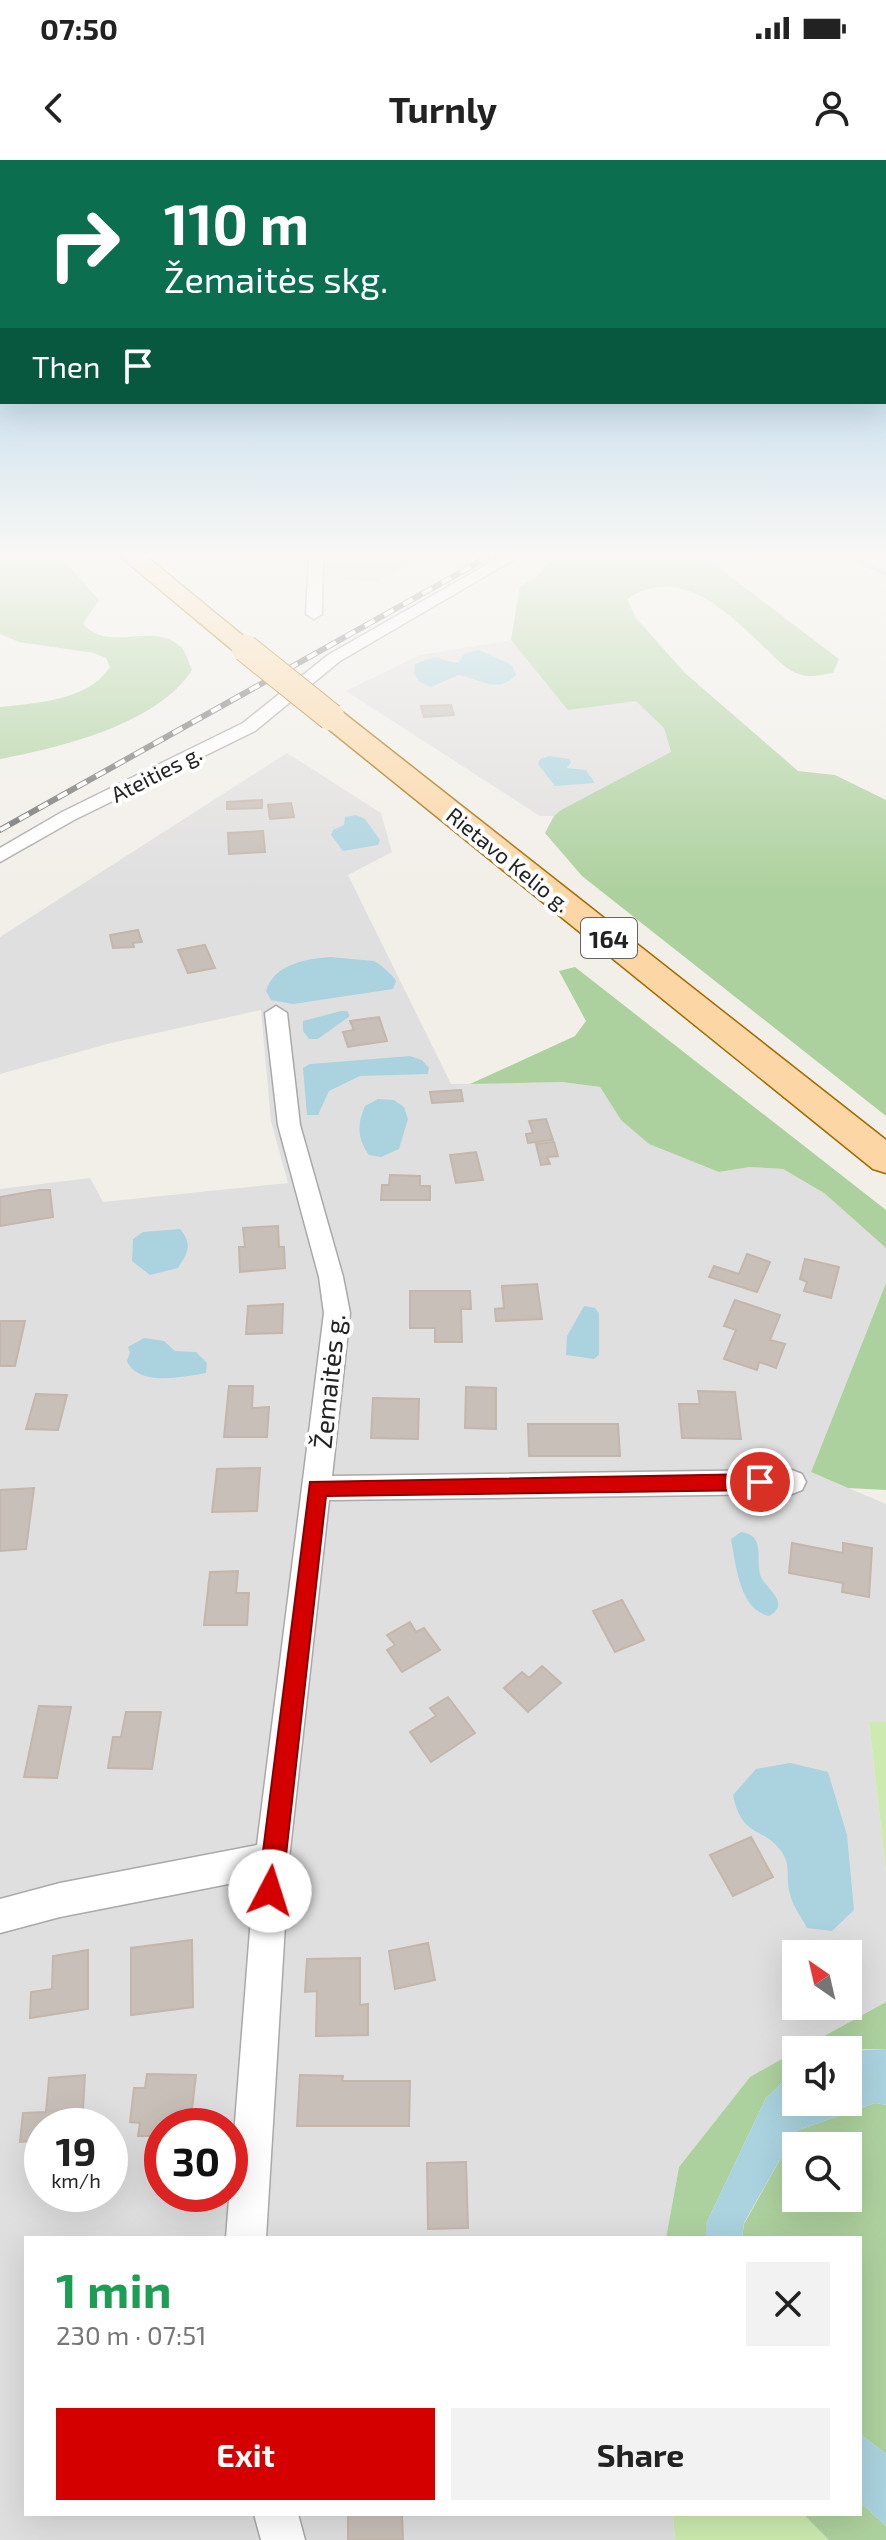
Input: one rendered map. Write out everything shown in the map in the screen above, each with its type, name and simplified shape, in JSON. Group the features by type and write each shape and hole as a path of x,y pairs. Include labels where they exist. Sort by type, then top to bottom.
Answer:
{"main road":[{"name":"Rietavo Kelio g.","path":"270,668 886,1160"}],"street":[{"name":"Ateities g.","path":"0,856 68,816 249,727 323,668"},
{"name":"Žemaitės g.","path":"246,2236 272,1859 337,1313 331,1277 289,1125 276,1013"},
{"path":"317,1488 792,1482"},
{"path":"0,1916 60,1900 272,1859"},
{"path":"277,2516 283,2540"}],"shaded area":[{"path":"393,668 534,668 568,709 636,700 664,728 671,753 554,816 540,816 346,691"},
{"path":"287,753 381,813 392,852 348,875 451,1084 562,1082 600,1087 621,1120 719,1172 750,1167 783,1169 824,1193 886,1248 886,1283 811,1472 886,1504 886,1722 869,1722 886,1872 886,2002 862,2015 862,1940 782,1940 782,2020 853,2020 824,2036 782,2036 782,2059 750,2077 679,2167 666,2236 24,2236 24,2516 673,2516 675,2540 0,2540 0,1189 90,1178 103,1202 288,1183 271,1121 261,1010 111,1043 0,1074 0,937"}],"green space":[{"path":"109,668 192,670 176,689 132,719 78,740 0,759 0,707 45,702 75,694 100,678"},
{"path":"534,668 681,668 798,771 835,775 886,800 886,1116 582,876 545,833 561,810 671,752 664,728 636,701 568,710"},
{"path":"787,668 835,668 833,673 813,676"},
{"path":"575,967 886,1210 886,1248 824,1193 783,1169 750,1167 719,1172 649,1144 621,1120 600,1087 562,1082 470,1084 575,1036 586,1021 559,971"},
{"path":"886,1283 886,1490 848,1488 811,1472"},
{"path":"869,1722 886,1722 886,1872"},
{"path":"886,2002 886,2049 862,2049 862,2036 824,2036 853,2020 862,2020 862,2015"},
{"path":"782,2059 782,2083 766,2098 706,2224 706,2236 666,2236 679,2167 750,2077"},
{"path":"875,2103 886,2105 886,2454 862,2436 862,2236 742,2236 744,2224 782,2156 782,2212 862,2212 862,2132 795,2132 838,2116 862,2116 862,2108"},
{"path":"862,2504 886,2526 886,2540 829,2540 805,2516 862,2516"},
{"path":"673,2516 805,2516 829,2540 675,2540"}],"water":[{"path":"415,668 513,668 516,675 509,681 495,685 458,675 431,687 420,682 414,674"},
{"path":"549,756 569,759 571,762 567,768 586,770 595,783 555,786 538,764 540,759"},
{"path":"356,815 365,819 380,840 378,845 343,851 331,835 333,830 344,825 345,817"},
{"path":"330,957 374,961 394,978 393,989 293,1004 271,1000 266,991 283,969 311,959"},
{"path":"347,1011 350,1016 318,1039 309,1039 303,1031 303,1021"},
{"path":"410,1056 422,1060 429,1068 428,1074 360,1076 329,1091 318,1115 307,1115 303,1068 310,1064"},
{"path":"378,1099 394,1100 404,1107 408,1119 399,1149 381,1157 369,1155 360,1131 365,1106"},
{"path":"180,1229 187,1239 188,1248 178,1268 150,1275 132,1261 133,1239 143,1232"},
{"path":"584,1306 595,1308 599,1313 599,1355 594,1359 566,1355 567,1336"},
{"path":"144,1338 164,1341 175,1351 196,1352 207,1363 206,1373 162,1378 141,1374 127,1361 128,1347"},
{"path":"741,1532 754,1537 757,1542 760,1574 777,1600 776,1611 769,1616 751,1605 737,1573 731,1539"},
{"path":"790,1763 828,1772 847,1835 854,1910 832,1931 807,1928 791,1898 784,1856 774,1843 747,1825 733,1795 756,1769"},
{"path":"886,2049 886,2105 875,2103 862,2108 862,2050"},
{"path":"782,2083 782,2116 838,2116 795,2132 782,2132 782,2156 744,2223 742,2236 706,2236 706,2224 766,2098"},
{"path":"862,2436 886,2454 886,2526 862,2504"}],"building":[{"path":"451,705 454,715 424,717 421,706"},
{"path":"262,800 262,808 227,809 227,802"},
{"path":"291,803 294,817 270,819 268,805"},
{"path":"263,831 265,852 229,854 228,833"},
{"path":"138,930 142,942 133,943 134,947 113,948 110,935"},
{"path":"205,945 215,968 188,973 178,950"},
{"path":"379,1017 387,1041 348,1047 343,1032 354,1030 350,1021"},
{"path":"461,1090 463,1101 432,1103 430,1092"},
{"path":"546,1119 553,1140 528,1143 526,1134 533,1133 529,1121"},
{"path":"554,1142 558,1156 547,1157 550,1164 541,1165 536,1144"},
{"path":"476,1152 483,1180 456,1183 450,1155"},
{"path":"390,1175 420,1176 420,1186 430,1186 430,1200 381,1200 382,1185 389,1185"},
{"path":"50,1190 53,1217 0,1226 0,1197"},
{"path":"278,1226 279,1247 284,1247 285,1268 240,1272 239,1247 245,1247 243,1228"},
{"path":"747,1254 770,1262 757,1292 709,1277 714,1266 739,1274"},
{"path":"805,1259 839,1267 831,1298 804,1291 807,1282 800,1279"},
{"path":"537,1284 542,1319 496,1321 495,1309 504,1308 502,1286"},
{"path":"410,1291 470,1291 471,1309 461,1309 462,1342 435,1342 435,1328 410,1328"},
{"path":"735,1300 780,1315 770,1340 785,1344 776,1368 759,1362 757,1370 724,1359 736,1330 724,1326"},
{"path":"283,1304 282,1333 246,1334 248,1306"},
{"path":"0,1321 25,1321 15,1366 0,1366"},
{"path":"229,1386 253,1386 252,1408 269,1407 267,1437 224,1437"},
{"path":"466,1387 496,1388 496,1429 465,1428"},
{"path":"698,1391 735,1392 741,1439 682,1438 679,1404 700,1404"},
{"path":"36,1394 67,1395 58,1430 26,1429"},
{"path":"373,1398 419,1399 418,1439 371,1438"},
{"path":"528,1424 618,1424 620,1456 529,1456"},
{"path":"260,1468 257,1511 212,1512 217,1469"},
{"path":"34,1488 26,1549 0,1551 0,1490"},
{"path":"792,1543 843,1553 843,1543 872,1548 869,1597 842,1592 843,1583 789,1573"},
{"path":"238,1571 236,1593 249,1593 247,1625 204,1625 210,1572"},
{"path":"622,1600 644,1640 615,1652 593,1611"},
{"path":"410,1622 416,1632 424,1628 440,1650 402,1672 387,1650 395,1645 387,1635"},
{"path":"542,1666 561,1683 528,1712 504,1688 522,1672 529,1678"},
{"path":"448,1697 475,1733 431,1762 410,1732 436,1716 430,1708"},
{"path":"39,1706 71,1707 57,1778 24,1777"},
{"path":"126,1712 161,1712 152,1769 108,1768 113,1737 121,1737"},
{"path":"751,1837 773,1877 733,1896 710,1855"},
{"path":"192,1940 193,2007 131,2015 131,1948"},
{"path":"428,1943 435,1980 395,1989 389,1951"},
{"path":"88,1950 88,2009 30,2018 31,1992 52,1989 53,1956"},
{"path":"360,1958 360,2005 368,2004 368,2035 316,2036 317,1991 305,1992 307,1959"},
{"path":"147,2074 196,2075 192,2108 144,2108 144,2136 138,2136 140,2123 130,2122 134,2088 145,2088"},
{"path":"85,2075 83,2108 46,2108 49,2078"},
{"path":"300,2075 343,2076 342,2081 410,2081 409,2126 297,2126"},
{"path":"23,2113 24,2142 20,2142"},
{"path":"466,2162 468,2228 428,2229 427,2163"},
{"path":"348,2516 402,2516 403,2540 348,2540"}],"railway":[{"path":"0,830 289,668"}],"route":[{"path":"270,1891 317,1488 760,1482"}]}
